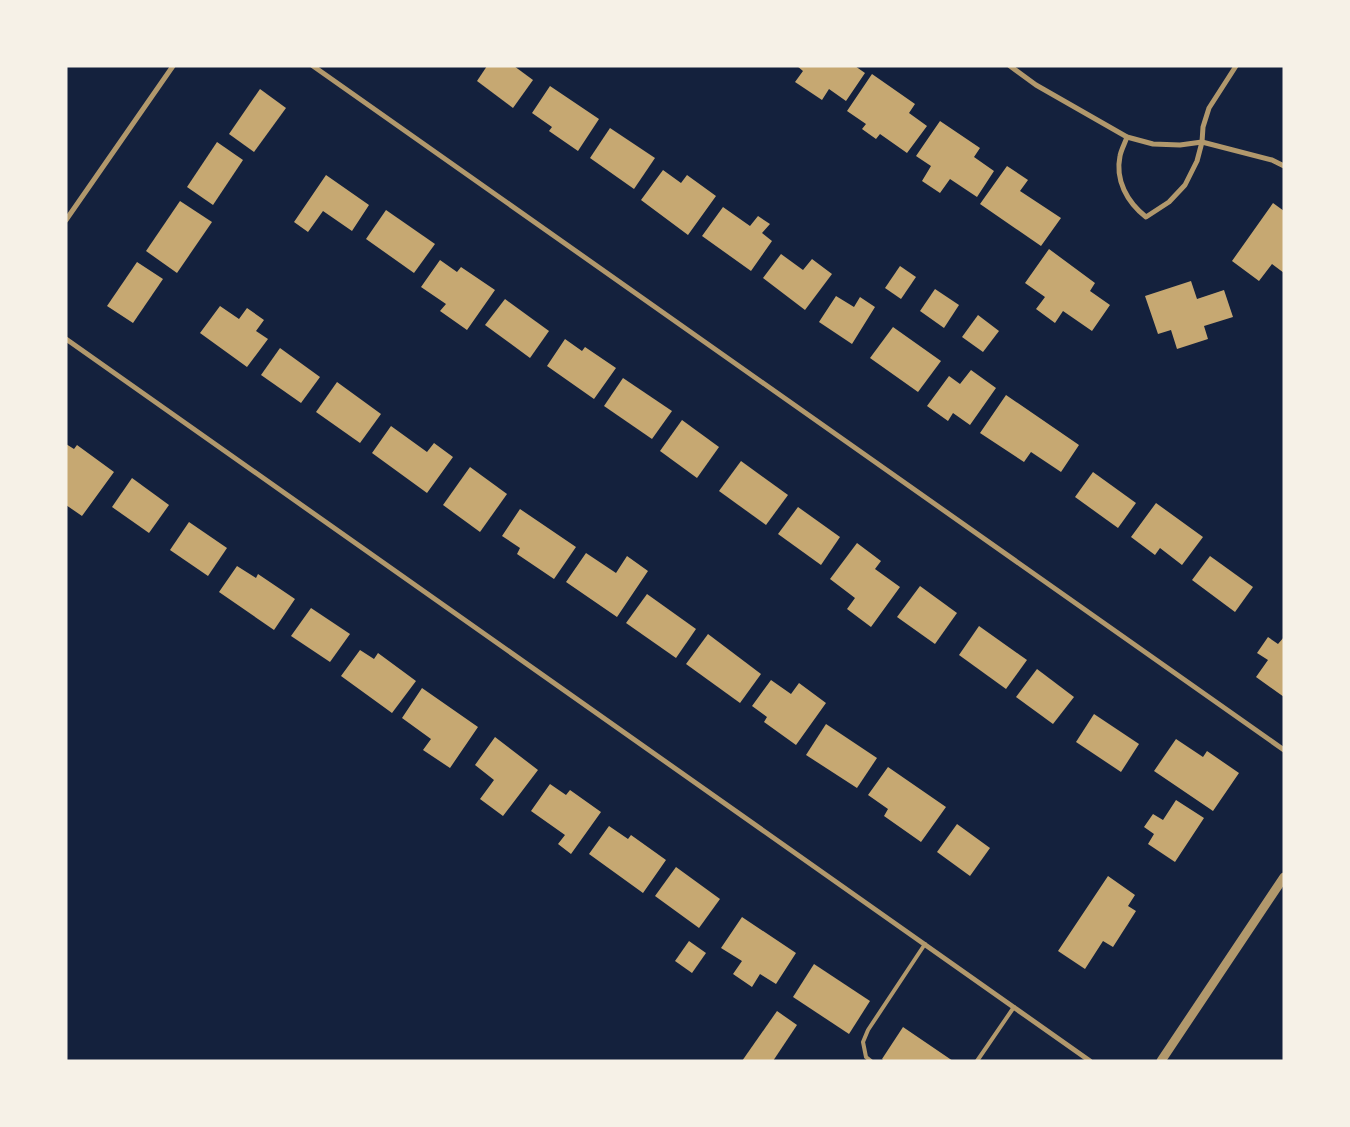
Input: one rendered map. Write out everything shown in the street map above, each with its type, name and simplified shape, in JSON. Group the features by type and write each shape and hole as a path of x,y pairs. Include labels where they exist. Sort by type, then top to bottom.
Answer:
{"street":[{"path":"66,220 173,66"},
{"path":"313,66 1284,750"},
{"path":"1010,66 1036,85 1127,137 1153,144 1180,145 1202,142 1272,160 1284,166"},
{"path":"1127,137 1120,156 1119,175 1125,194 1137,210 1146,217 1169,202 1185,185 1197,161 1202,142 1203,127 1209,108 1236,66"},
{"path":"66,339 1090,1061"},
{"path":"1161,1061 1284,878"}],"lane":[{"path":"870,1061 866,1057 863,1042 868,1030 925,944"},
{"path":"977,1061 1014,1007"}],"building":[{"path":"487,66 514,66 533,80 513,108 477,81"},
{"path":"797,66 855,66 865,73 846,101 829,89 822,100 795,82 803,71"},
{"path":"872,74 915,104 909,113 927,126 907,153 880,134 876,139 862,129 866,124 847,111"},
{"path":"550,86 599,119 578,151 549,131 552,127 532,113"},
{"path":"260,89 286,108 254,152 229,134"},
{"path":"940,121 980,148 974,157 994,171 977,197 950,179 940,193 922,181 931,166 916,156"},
{"path":"610,128 655,158 634,189 590,158"},
{"path":"217,142 243,160 213,205 187,187"},
{"path":"1007,166 1028,180 1020,191 1061,218 1041,246 980,204"},
{"path":"663,170 681,183 687,175 716,196 688,235 641,200"},
{"path":"326,175 369,205 352,231 323,211 308,232 294,222"},
{"path":"180,201 212,222 177,273 146,251"},
{"path":"1273,203 1284,211 1284,273 1272,264 1259,281 1232,261"},
{"path":"723,207 750,226 758,216 770,224 762,233 772,241 751,271 702,236"},
{"path":"386,210 435,244 414,273 366,239"},
{"path":"1049,249 1095,283 1090,291 1110,305 1092,331 1063,311 1055,323 1036,309 1045,297 1025,283"},
{"path":"781,254 803,270 812,259 832,274 805,310 763,278"},
{"path":"440,260 457,272 461,267 495,290 467,330 440,311 446,304 421,287"},
{"path":"137,262 163,279 133,323 107,306"},
{"path":"900,266 916,277 901,299 885,288"},
{"path":"1191,281 1197,299 1224,290 1233,317 1204,326 1208,339 1177,349 1171,330 1158,334 1145,296"},
{"path":"935,289 959,305 944,328 920,311"},
{"path":"836,296 854,307 860,297 875,307 852,344 819,322"},
{"path":"505,299 549,331 530,358 485,325"},
{"path":"220,306 239,319 247,308 264,320 256,331 268,339 247,367 200,333"},
{"path":"978,315 999,331 983,352 962,337"},
{"path":"893,327 941,361 918,392 870,358"},
{"path":"565,339 582,351 585,347 616,368 594,399 547,366"},
{"path":"280,348 320,377 301,403 261,375"},
{"path":"971,370 996,388 970,425 953,413 948,421 927,406 949,376 960,384"},
{"path":"623,378 672,411 652,439 604,406"},
{"path":"337,382 381,414 360,443 316,412"},
{"path":"1006,395 1079,445 1061,472 1031,452 1024,462 980,433"},
{"path":"682,420 719,447 697,478 660,451"},
{"path":"391,426 427,452 434,443 453,457 427,493 372,453"},
{"path":"66,444 74,449 77,445 114,472 82,516 66,505"},
{"path":"741,461 788,495 766,525 719,491"},
{"path":"470,467 507,494 480,532 443,505"},
{"path":"1093,472 1136,503 1118,528 1075,497"},
{"path":"132,478 169,505 149,533 112,507"},
{"path":"1156,503 1203,537 1182,565 1160,548 1155,555 1131,537"},
{"path":"798,507 840,537 821,565 778,534"},
{"path":"520,509 576,547 554,579 517,554 520,548 502,536"},
{"path":"189,522 227,548 208,576 170,550"},
{"path":"857,543 881,561 875,569 900,587 871,627 847,609 855,598 830,579"},
{"path":"586,553 616,573 627,556 648,571 617,617 566,582"},
{"path":"1210,556 1253,587 1235,612 1192,580"},
{"path":"237,566 256,578 258,574 295,599 274,630 219,592"},
{"path":"920,586 957,613 935,644 897,617"},
{"path":"647,594 696,629 676,658 626,623"},
{"path":"311,608 350,634 330,662 291,636"},
{"path":"979,626 1027,660 1006,689 959,655"},
{"path":"708,634 761,674 740,703 686,664"},
{"path":"1268,637 1278,644 1284,637 1284,697 1256,677 1268,660 1257,653"},
{"path":"360,650 374,659 378,653 416,681 392,713 341,676"},
{"path":"1037,669 1074,697 1053,724 1016,697"},
{"path":"771,680 791,694 799,683 826,703 796,745 764,722 767,717 752,706"},
{"path":"422,688 478,727 450,768 423,750 431,739 402,718"},
{"path":"1094,714 1139,744 1121,772 1076,742"},
{"path":"826,724 877,758 857,788 806,755"},
{"path":"495,737 538,770 503,816 480,799 494,780 475,765"},
{"path":"1176,739 1203,757 1207,751 1239,773 1213,811 1154,771"},
{"path":"888,767 946,807 921,842 884,816 888,809 868,795"},
{"path":"550,784 566,795 570,790 601,812 571,854 558,844 565,835 531,811"},
{"path":"1176,800 1204,818 1175,862 1148,844 1154,834 1144,827 1153,814 1163,820"},
{"path":"957,824 990,848 970,876 937,852"},
{"path":"609,826 628,839 631,835 666,860 643,893 589,854"},
{"path":"676,867 720,899 699,928 655,896"},
{"path":"1108,876 1135,895 1128,906 1136,911 1113,947 1103,941 1085,969 1058,951"},
{"path":"742,917 796,953 776,984 760,974 752,987 733,974 742,961 721,948"},
{"path":"689,941 706,953 692,973 675,961"},
{"path":"814,964 870,1001 849,1034 793,997"},
{"path":"777,1011 797,1025 773,1061 742,1061"},
{"path":"903,1027 953,1061 884,1061 882,1059"}]}
